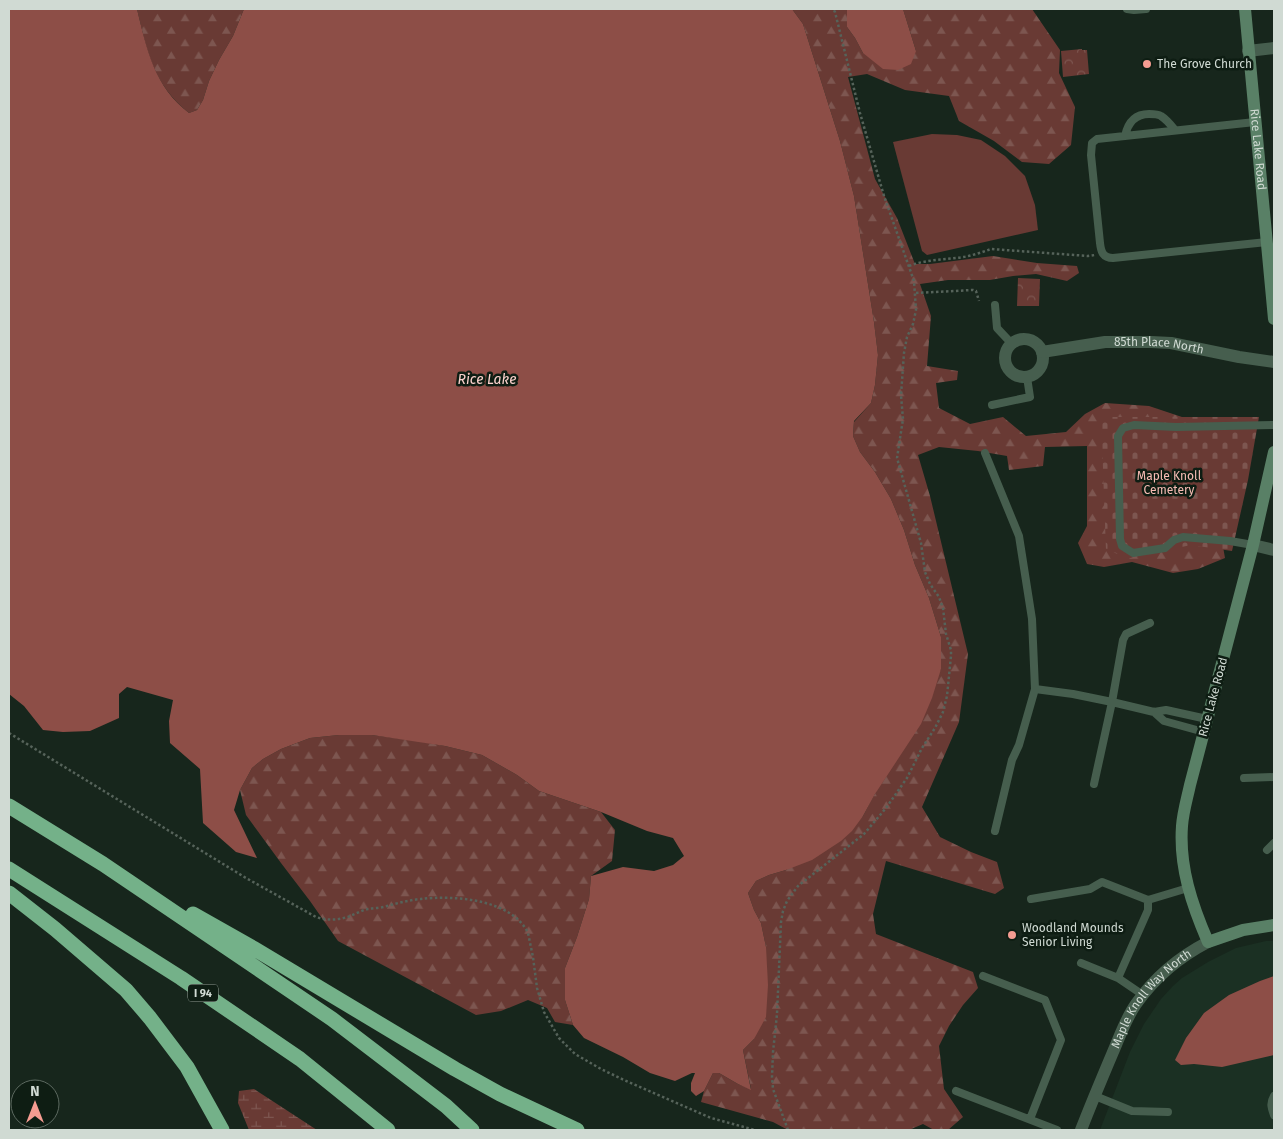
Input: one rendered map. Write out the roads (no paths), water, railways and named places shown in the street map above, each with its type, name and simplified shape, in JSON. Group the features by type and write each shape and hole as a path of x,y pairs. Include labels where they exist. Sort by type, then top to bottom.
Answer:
{"highway":[{"path":"9,806 103,864 332,1019 446,1106 472,1130"},
{"path":"103,864 253,948 455,1069 500,1094 577,1130"},
{"name":"I 94","path":"9,869 173,972 300,1059 388,1130"},
{"path":"9,893 55,929 126,990 188,1067 222,1130"}],"street":[{"name":"Rice Lake Road","path":"1245,9 1274,319"},
{"path":"1248,50 1274,48"},
{"path":"1021,339 1034,342 1042,352 1043,358 1040,369 1036,374 1027,377 1013,374 1006,364 1006,351 1015,341 1021,339"},
{"name":"85th Place North","path":"1042,352 1104,342 1151,342 1171,343 1274,362"},
{"name":"Rice Lake Road","path":"1208,942 1196,914 1188,888 1184,868 1182,827 1188,793 1274,452"},
{"path":"1252,545 1274,550"},
{"name":"Maple Knoll Way North","path":"1081,1130 1124,1025 1135,1005 1156,980 1172,964 1192,950 1208,942 1243,930 1274,925"}],"lane":[{"path":"1127,9 1146,9"},
{"path":"1125,136 1129,124 1140,115 1160,115 1175,130"},
{"path":"1256,122 1097,138 1091,146 1100,243 1103,254 1109,258 1267,242"},
{"path":"995,305 997,328 1012,344"},
{"path":"992,405 1030,397 1027,377"},
{"path":"1252,545 1183,537 1174,540 1165,548 1133,553 1122,546 1119,513 1118,436 1123,428 1134,425 1176,427 1274,425"},
{"path":"984,453 1019,536 1032,619 1035,689 1019,746 1012,760 995,832"},
{"path":"1094,784 1123,640 1126,634 1150,623"},
{"path":"1035,689 1073,694 1154,712 1166,710 1207,718"},
{"path":"1154,712 1164,721 1204,732"},
{"path":"1244,778 1274,777"},
{"path":"1267,850 1274,843"},
{"path":"1031,898 1090,890 1102,882 1148,900 1188,888"},
{"path":"1118,978 1148,910 1148,900"},
{"path":"1081,963 1118,978 1143,995"},
{"path":"983,976 1045,1000 1061,1040 1030,1119"},
{"path":"956,1091 1057,1130"},
{"path":"1095,1096 1132,1111 1168,1112"},
{"path":"1274,1096 1271,1103 1274,1114"}],"water":[{"name":"Rice Lake","path":"9,9 137,9 144,39 160,79 177,102 189,113 197,110 203,100 209,81 233,36 244,9 792,9 803,24 840,141 854,196 874,322 878,355 875,385 871,403 854,421 853,436 860,452 875,472 891,499 904,530 941,637 941,669 921,724 852,831 841,841 812,860 756,881 748,893 761,923 766,947 768,985 766,1017 754,1039 743,1050 751,1090 719,1073 713,1073 704,1091 696,1096 691,1091 691,1083 695,1073 675,1081 650,1073 584,1038 573,1025 565,1000 565,968 589,899 591,876 623,867 654,871 673,865 684,856 673,838 647,831 601,812 539,791 517,775 482,755 445,746 372,735 339,735 310,738 281,749 252,768 240,790 234,810 257,858 236,852 203,823 200,769 170,743 169,721 173,700 127,687 119,694 119,718 90,731 63,732 43,730 24,706 9,694"},
{"path":"847,9 903,9 916,51 911,64 898,70 883,69 863,53 847,27"},
{"path":"1274,976 1274,1055 1222,1067 1194,1064 1181,1065 1175,1060 1186,1038 1204,1013 1229,995"}],"place":[{"name":"The Grove Church","path":"1147,64"},
{"name":"Woodland Mounds Senior Living","path":"1012,935"}],"park label":[{"name":"Maple Knoll Cemetery","path":"1169,483"}]}
